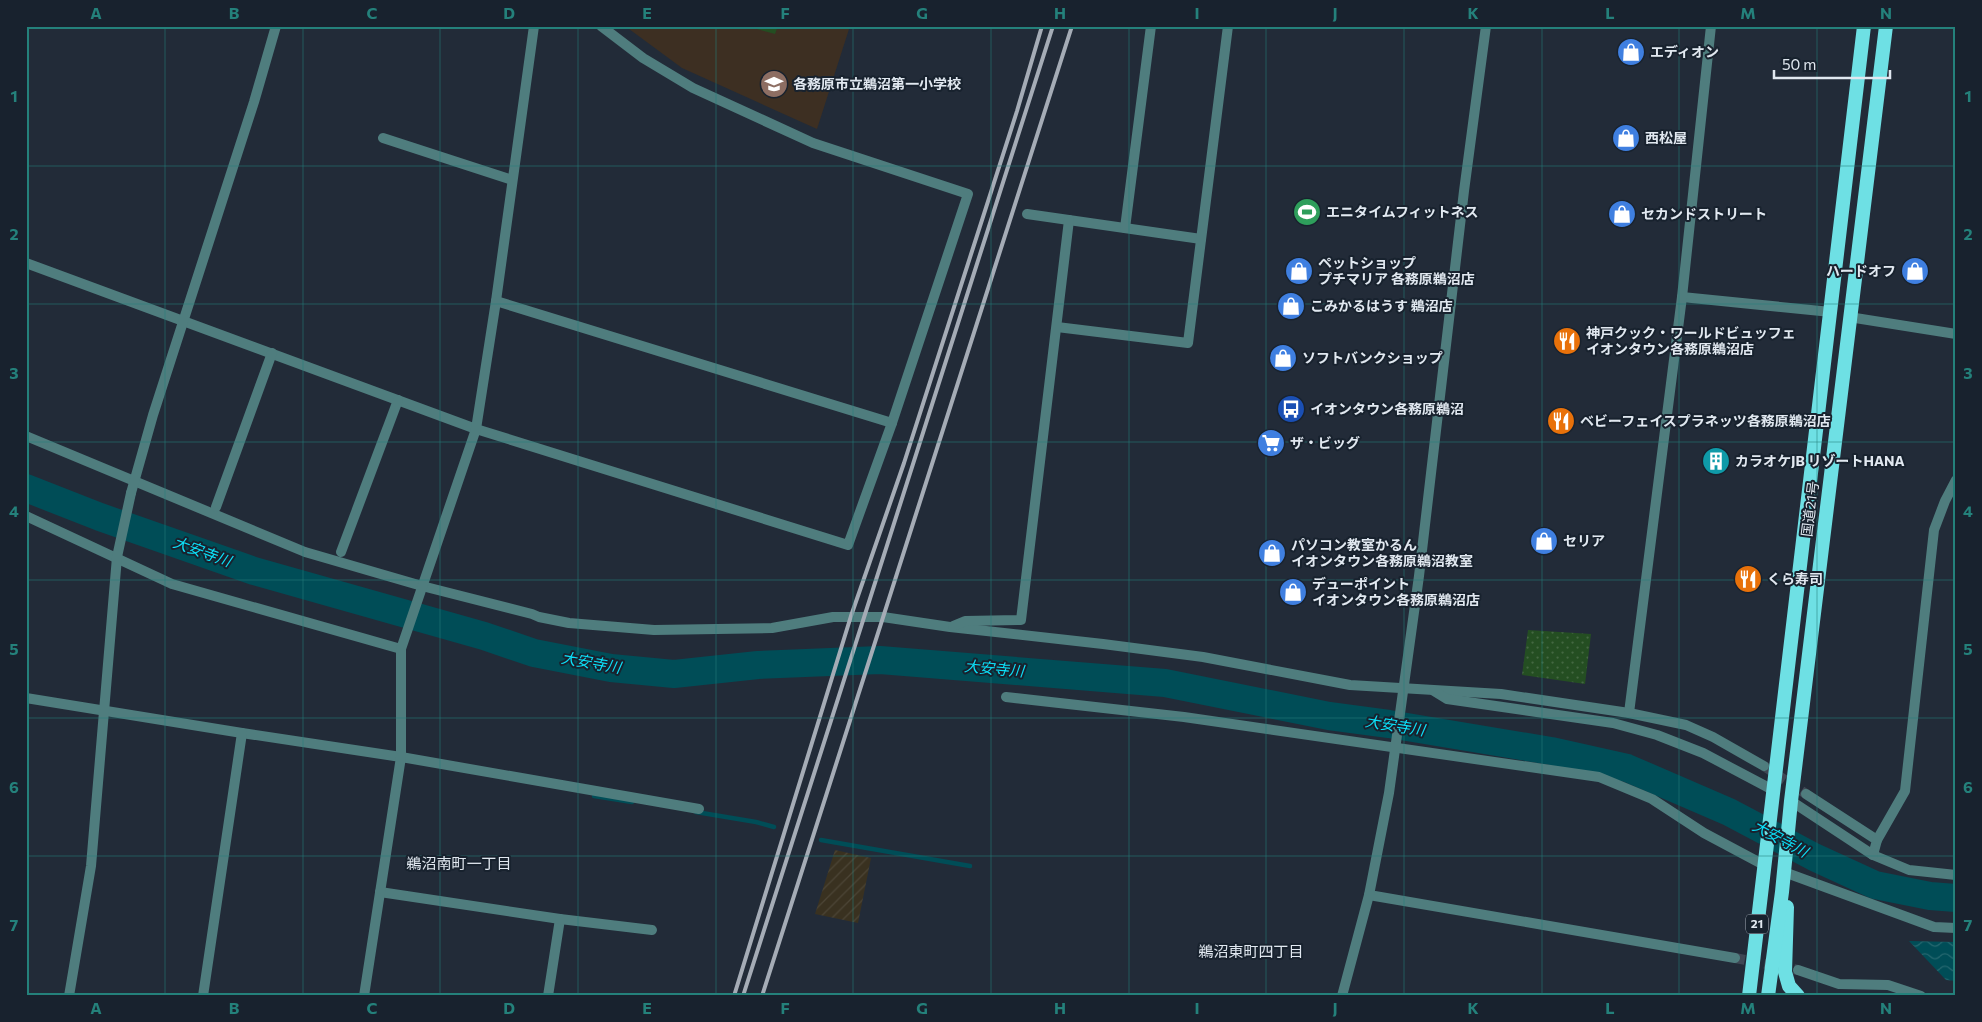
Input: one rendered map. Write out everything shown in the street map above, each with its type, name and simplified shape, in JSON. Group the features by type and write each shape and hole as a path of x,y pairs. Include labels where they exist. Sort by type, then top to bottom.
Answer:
{"highway":[{"name":"国道21号","path":"1748,996 1864,26"},
{"name":"国道21号","path":"1768,996 1782,892 1790,807 1849,317 1886,26"},
{"path":"1782,892 1788,910 1785,972 1789,986 1798,996"}],"street":[{"path":"69,996 91,866 118,553 134,482 182,320 254,102 276,26"},
{"path":"364,996 401,756 401,648 476,429 496,301 534,26"},
{"path":"26,263 476,429 848,545 892,423 968,194 813,143 693,88 643,58 601,26"},
{"path":"1125,228 1151,26"},
{"path":"1057,327 1188,343 1228,26"},
{"path":"1342,996 1369,894 1384,822 1396,744 1486,26"},
{"path":"1629,714 1682,296 1712,26"},
{"path":"383,138 512,180"},
{"path":"1027,214 1201,239"},
{"path":"950,627 965,621 1021,620 1069,220"},
{"path":"1682,296 1831,312"},
{"path":"496,301 892,423"},
{"path":"1849,317 1956,334"},
{"path":"216,507 272,353"},
{"path":"341,552 398,400"},
{"path":"26,436 305,552 422,587 532,614 539,618 569,623 654,630 772,628 833,617 883,617 950,627 1203,657 1350,685 1403,692 1433,690 1501,694 1629,714 1686,725 1713,737 1764,766"},
{"path":"1873,855 1877,840 1905,791 1934,530 1945,501 1956,480"},
{"path":"1945,501 1955,505"},
{"path":"26,516 118,553 172,584 401,648"},
{"path":"1433,690 1447,699 1613,723 1657,734 1703,753 1772,796"},
{"path":"1006,696 1184,716 1396,744 1599,777 1652,799 1704,833 1765,858"},
{"path":"26,698 242,734 401,756 699,809"},
{"path":"203,996 242,734"},
{"path":"1806,794 1877,840"},
{"path":"1790,807 1873,855 1909,870 1956,875"},
{"path":"1785,866 1836,889 1934,927 1956,928"},
{"path":"380,892 560,919 652,930"},
{"path":"1369,894 1736,958"},
{"path":"548,996 560,919"},
{"path":"1798,970 1839,984 1888,985 1921,996"}],"shaded area":[{"name":"各務原市立鵜沼第一小学校","path":"625,26 850,26 817,129 682,68"},
{"path":"835,850 871,858 858,923 815,914"}],"green space":[{"path":"746,26 778,26 775,34"},
{"path":"1528,630 1591,634 1585,684 1522,675"}],"water":[{"path":"1909,941 1956,942 1956,981 1946,980"}],"waterway":[{"name":"大安寺川","path":"26,488 100,517 254,571 484,636 534,653 611,668 674,674 758,665 880,660 1165,683 1329,716 1551,751 1627,768 1729,812 1814,857 1875,885 1930,896 1956,898"},
{"path":"594,796 632,802"},
{"path":"696,812 756,822 774,827"},
{"path":"821,840 970,866"}],"tunnel":[{"path":"1764,766 1806,794"},
{"path":"1735,958 1798,970"}],"railway":[{"path":"734,996 851,616 904,463 1017,111 1042,26"},
{"path":"743,996 1053,26"},
{"path":"762,996 1072,26"}],"place":[{"name":"エディオン","path":"1631,52"},
{"name":"各務原市立鵜沼第一小学校","path":"774,84"},
{"name":"西松屋","path":"1626,138"},
{"name":"エニタイムフィットネス","path":"1307,212"},
{"name":"セカンドストリート","path":"1622,214"},
{"name":"ペットショップ プチマリア 各務原鵜沼店","path":"1299,271"},
{"name":"ハードオフ","path":"1915,271"},
{"name":"こみかるはうす 鵜沼店","path":"1291,306"},
{"name":"神戸クック・ワールドビュッフェ イオンタウン各務原鵜沼店","path":"1567,341"},
{"name":"ソフトバンクショップ","path":"1283,358"},
{"name":"イオンタウン各務原鵜沼","path":"1291,409"},
{"name":"ベビーフェイスプラネッツ各務原鵜沼店","path":"1561,421"},
{"name":"ザ・ビッグ","path":"1271,443"},
{"name":"カラオケJB リゾートHANA","path":"1716,461"},
{"name":"セリア","path":"1544,541"},
{"name":"パソコン教室かるん イオンタウン各務原鵜沼教室","path":"1272,553"},
{"name":"くら寿司","path":"1748,579"},
{"name":"デューポイント イオンタウン各務原鵜沼店","path":"1293,592"}],"district":[{"name":"鵜沼南町一丁目","path":"459,864"},
{"name":"鵜沼東町四丁目","path":"1251,952"}]}
